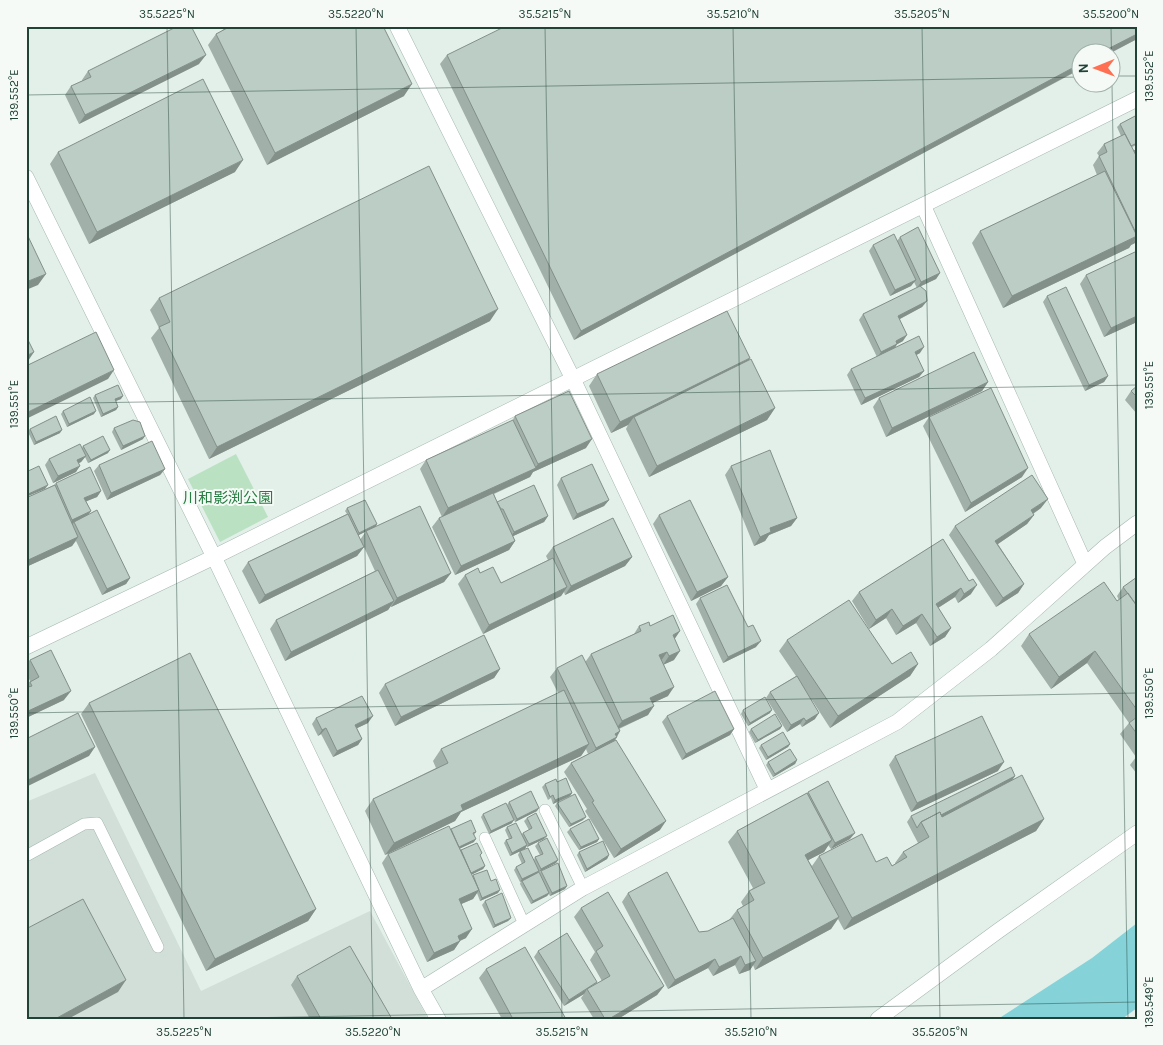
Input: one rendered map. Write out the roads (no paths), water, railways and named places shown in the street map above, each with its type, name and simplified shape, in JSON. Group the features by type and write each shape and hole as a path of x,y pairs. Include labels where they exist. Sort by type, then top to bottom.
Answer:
{"street":[{"path":"397,26 573,379 767,789"},
{"path":"26,647 214,557 1137,99"},
{"path":"26,177 214,557 421,989 438,1019"},
{"path":"923,205 1085,564"},
{"path":"421,989 583,888 767,789 897,722 991,649 1085,564 1137,523"},
{"path":"878,1019 1137,833"}],"lane":[{"path":"545,810 583,888"},
{"path":"26,856 84,824 97,823 158,947"},
{"path":"485,838 524,924"}],"water":[{"path":"1137,923 1137,1008 1122,1019 998,1019 1092,958"}],"park label":[{"name":"川和影渕公園","path":"228,498"}]}
